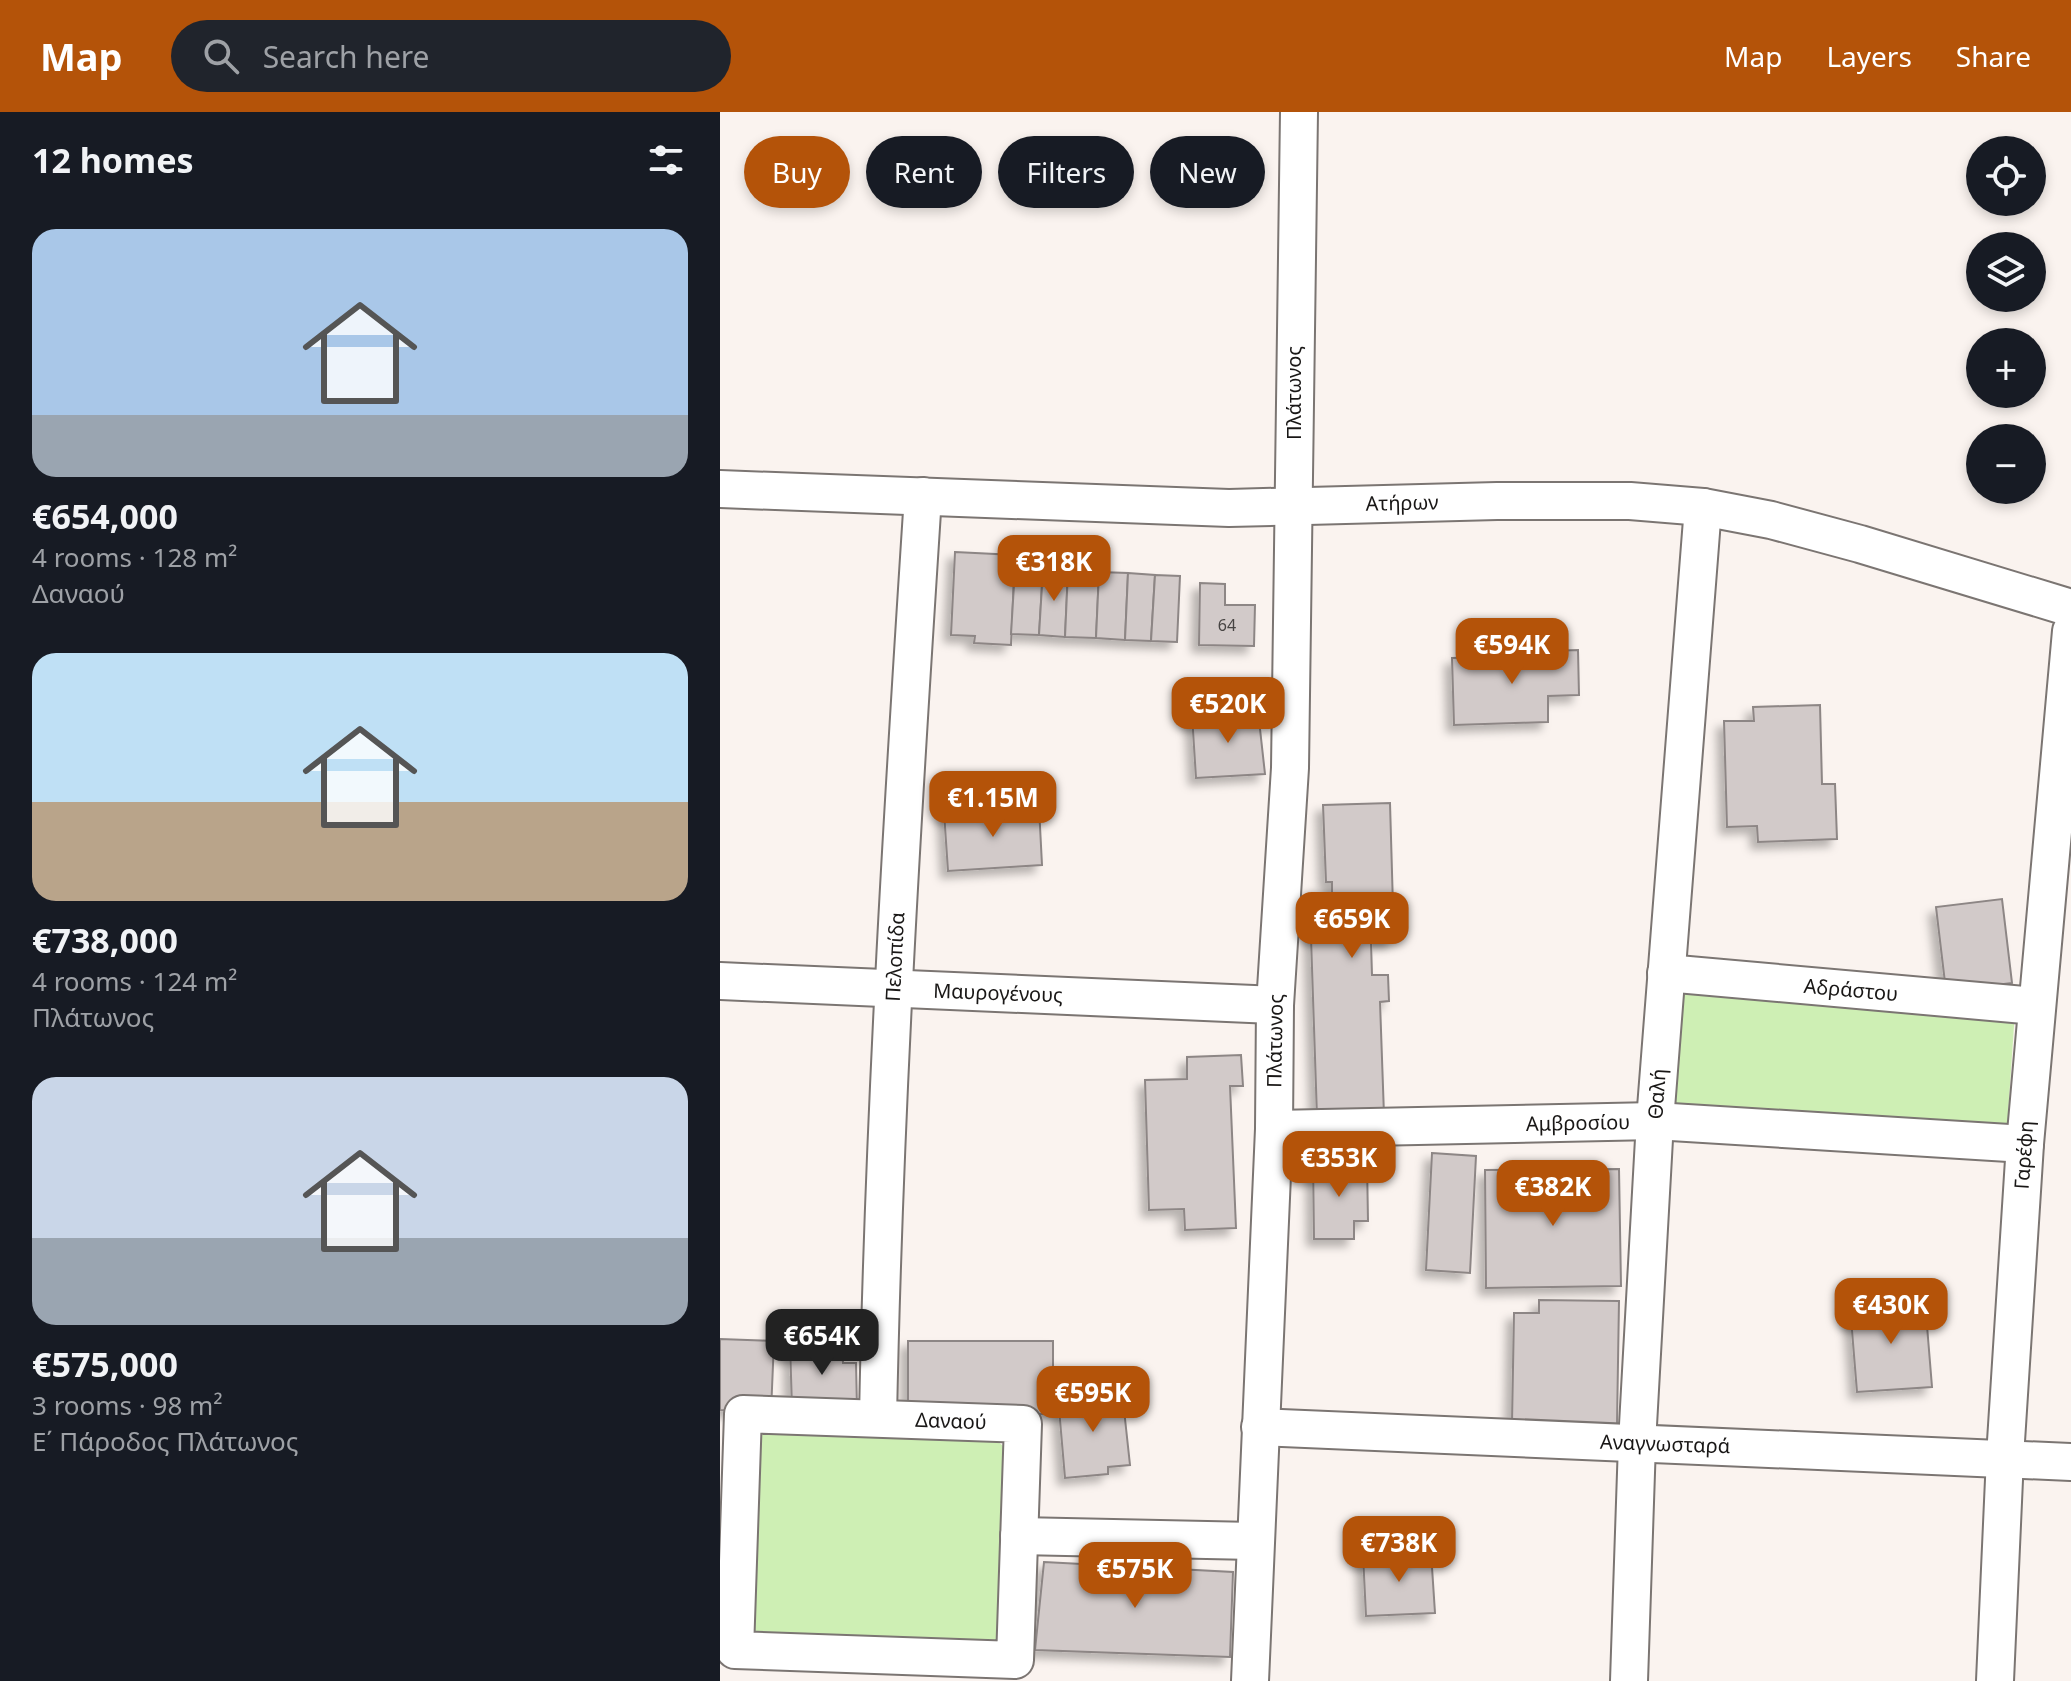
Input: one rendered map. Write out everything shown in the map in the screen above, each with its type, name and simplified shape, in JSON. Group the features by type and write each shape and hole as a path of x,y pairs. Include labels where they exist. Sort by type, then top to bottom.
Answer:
{"street":[{"name":"Πλάτωνος","path":"1250,1681 1274,1129 1275,1005 1290,768 1299,112"},
{"name":"Ατήρων","path":"720,489 1229,508 1630,501 1703,507 1771,520 1860,544 2071,608"},
{"name":"Πελοπίδα","path":"878,1418 881,1239 893,989 923,496"},
{"name":"Θαλή","path":"1629,1681 1637,1443 1655,1121 1703,507"},
{"name":"Γαρέφη","path":"1995,1681 2005,1457 2025,1144 2071,631"},
{"name":"Αδράστου","path":"1666,973 2036,1006"},
{"name":"Μαυρογένους","path":"720,981 1275,1005"},
{"name":"Αμβροσίου","path":"1274,1129 1655,1121 2025,1144"},
{"name":"Δαναού","path":"743,1414 878,1418 1023,1424 1015,1660 877,1668 735,1650 730,1532 743,1414"},
{"name":"Αναγνωσταρά","path":"1260,1427 2071,1462"},
{"path":"1019,1536 1254,1541"}],"green space":[{"path":"1676,988 2015,1011 2007,1130 1667,1110"},
{"path":"754,1431 996,1440 1010,1452 1005,1636 991,1650 756,1641 747,1629"}],"building":[{"path":"955,552 1015,555 1011,645 974,643 975,636 951,635"},
{"path":"1015,568 1043,569 1039,635 1011,634"},
{"path":"1043,569 1068,570 1065,637 1039,635"},
{"path":"1068,570 1099,572 1096,638 1065,637"},
{"path":"1099,572 1128,573 1125,640 1096,638"},
{"path":"1128,573 1155,575 1151,641 1125,640"},
{"path":"1155,575 1180,576 1177,642 1151,641"},
{"path":"1200,583 1225,584 1225,605 1255,605 1254,646 1199,645"},
{"path":"1578,650 1579,695 1548,696 1548,722 1454,725 1452,658"},
{"path":"1820,705 1822,784 1835,784 1837,839 1758,842 1757,826 1727,827 1724,721 1754,721 1753,707"},
{"path":"1258,711 1265,774 1196,778 1192,715"},
{"path":"1390,803 1394,941 1371,942 1372,975 1388,975 1389,1001 1380,1002 1384,1115 1317,1117 1310,908 1332,908 1332,882 1326,882 1323,805"},
{"path":"1039,807 1042,865 948,871 944,812"},
{"path":"2002,899 2012,983 1946,991 1936,907"},
{"path":"1241,1055 1243,1086 1230,1086 1236,1228 1185,1230 1184,1209 1149,1210 1145,1080 1187,1079 1187,1057"},
{"path":"1432,1153 1476,1156 1470,1273 1426,1270"},
{"path":"1313,1162 1367,1162 1368,1221 1354,1221 1354,1239 1314,1239"},
{"path":"1619,1169 1621,1286 1486,1288 1485,1170"},
{"path":"1539,1300 1619,1301 1617,1424 1512,1422 1514,1313 1539,1313"},
{"path":"1925,1301 1932,1387 1857,1392 1850,1306"},
{"path":"720,1339 774,1341 771,1412 720,1410"},
{"path":"908,1341 1053,1341 1053,1414 908,1414"},
{"path":"790,1344 842,1344 843,1363 856,1363 857,1408 792,1408"},
{"path":"1122,1391 1130,1465 1108,1467 1108,1474 1065,1478 1058,1397"},
{"path":"1431,1552 1435,1613 1366,1616 1363,1555"},
{"path":"1044,1562 1233,1572 1230,1657 1035,1650"}]}
